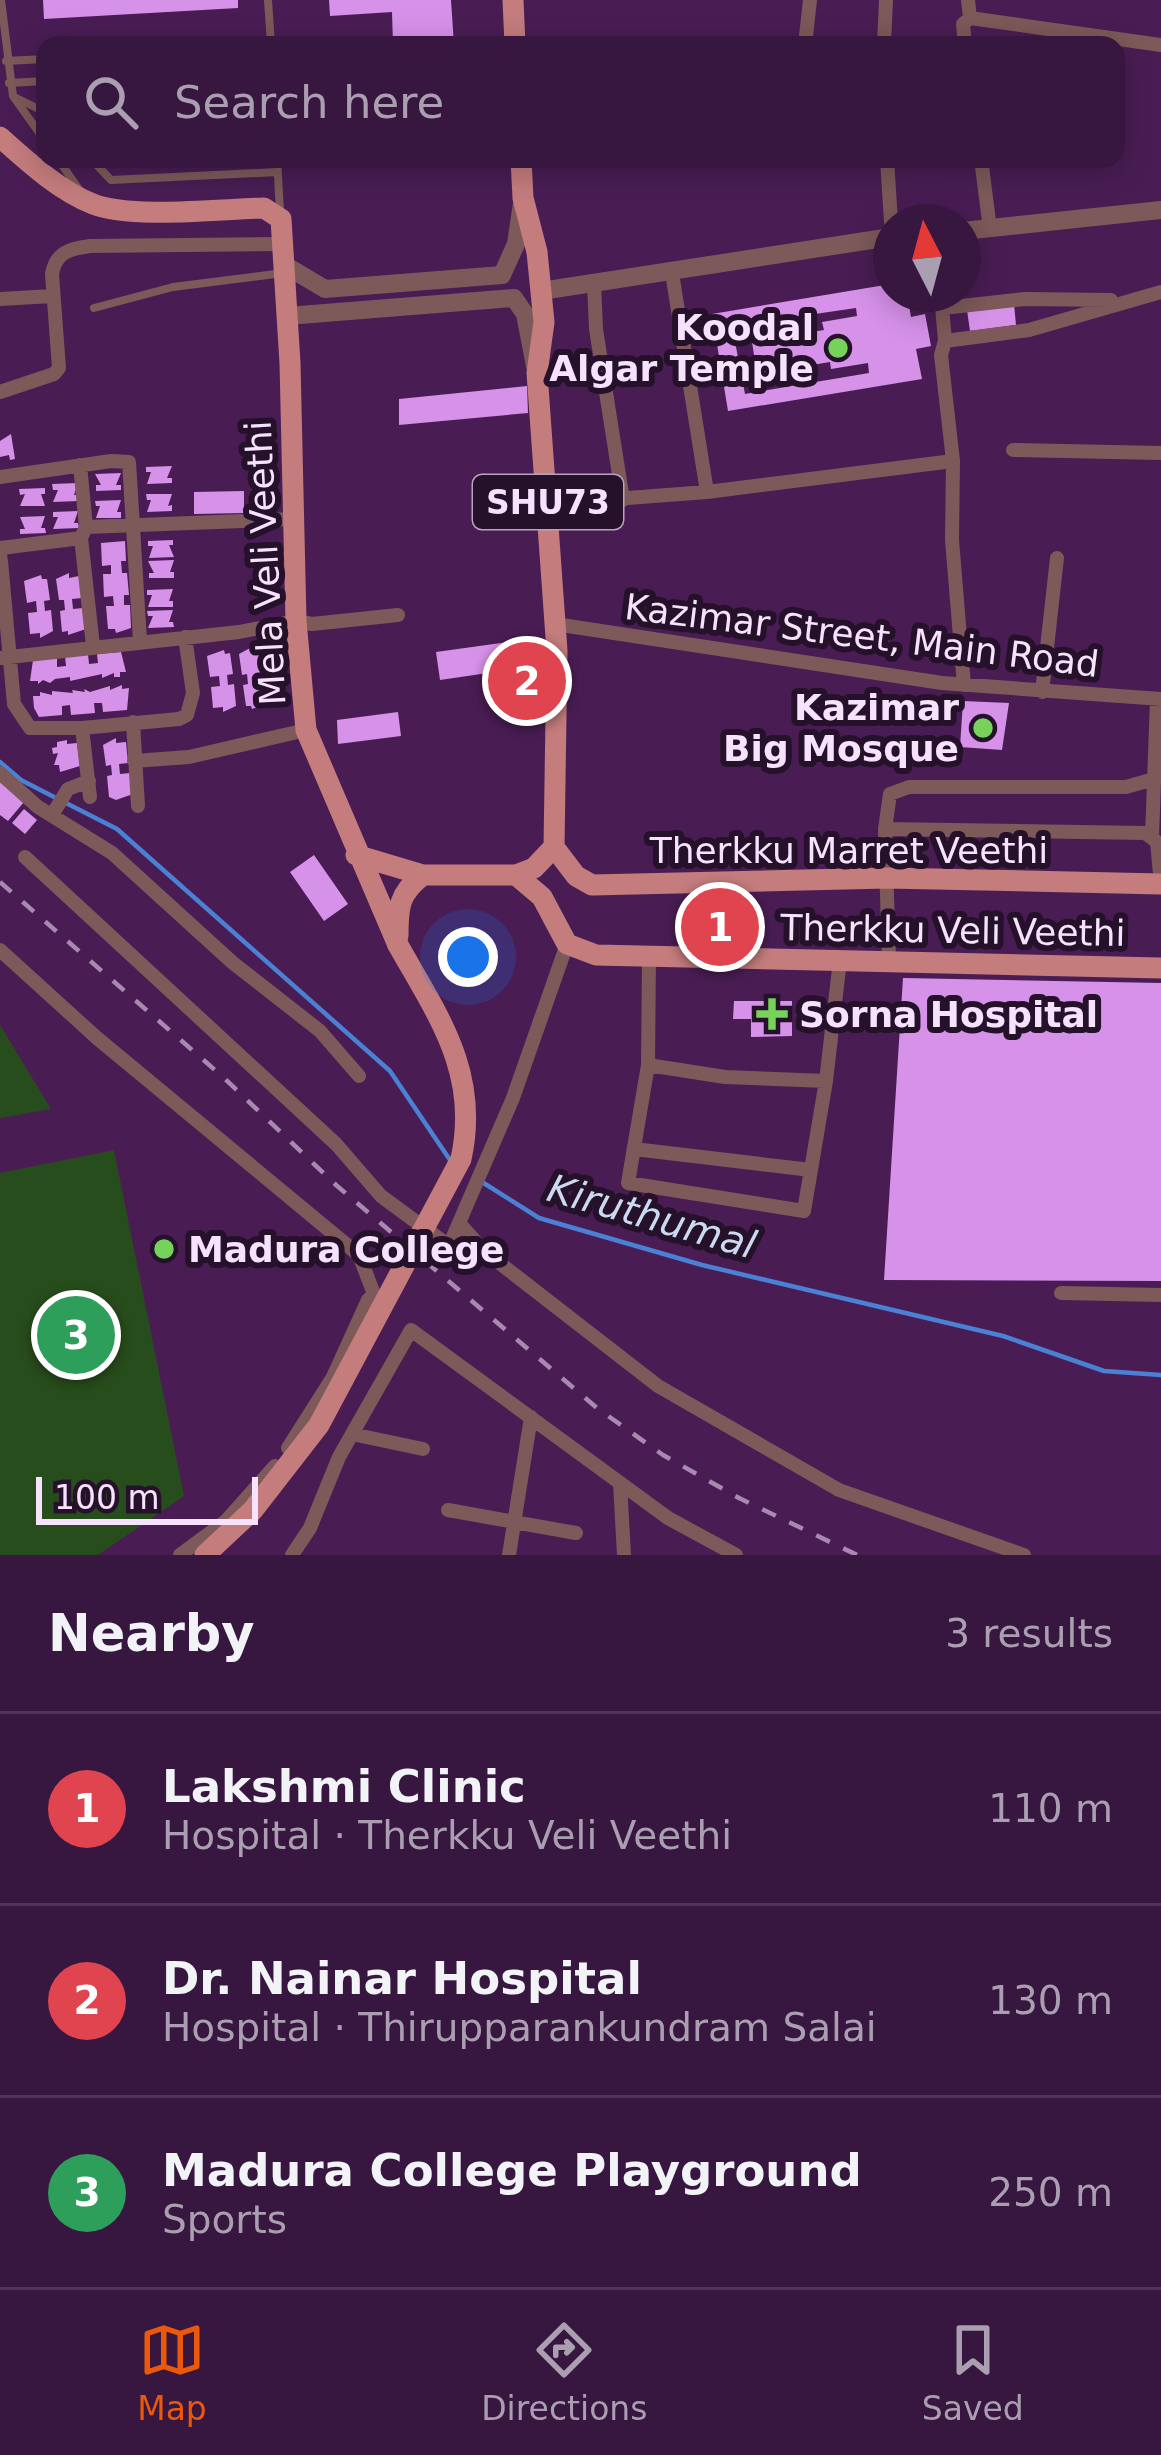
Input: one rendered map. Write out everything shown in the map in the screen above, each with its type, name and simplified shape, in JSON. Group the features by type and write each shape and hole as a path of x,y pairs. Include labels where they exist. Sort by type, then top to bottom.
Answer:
{"main road":[{"path":"513,0 515,36"},
{"path":"0,137 31,165 88,202 144,210 264,208 280,219"},
{"name":"SHU73","path":"521,168 544,322 537,373 555,624 554,847"},
{"name":"Mela Veli Veethi","path":"206,1555 253,1510 319,1425 461,1159 467,1109 462,1071 444,1028 356,855 307,730 296,622 280,219"},
{"path":"356,855 423,875 516,875 534,868 554,847 576,876 592,886"},
{"path":"398,945 399,900 423,875"},
{"path":"516,875 531,885 566,944"},
{"name":"Therkku Marret Veethi","path":"592,886 886,878 1161,884"},
{"path":"555,920 566,897 592,886"},
{"name":"Therkku Veli Veethi","path":"566,944 596,955 1161,968"}],"street":[{"path":"806,36 810,0"},
{"path":"884,36 886,0"},
{"path":"968,0 970,18"},
{"path":"964,36 963,24 970,18 1097,36"},
{"path":"1125,40 1161,45"},
{"path":"887,168 890,204"},
{"path":"982,168 990,229"},
{"path":"0,392 54,374 59,368 53,296 54,261 61,253 78,248 283,260 325,289 502,275 516,244 523,198"},
{"path":"981,230 1161,210"},
{"path":"541,291 873,240"},
{"path":"672,273 707,492"},
{"path":"594,283 596,328 622,500"},
{"path":"945,341 1030,330 1161,292"},
{"path":"0,299 53,296"},
{"path":"287,316 514,298 525,314 537,373"},
{"path":"981,300 1123,300"},
{"path":"943,312 941,355 952,460 952,540 964,685"},
{"path":"1013,450 1161,453"},
{"path":"548,504 707,492 952,460"},
{"path":"0,477 129,462 140,641"},
{"path":"80,465 93,646"},
{"path":"1,548 133,526 295,519"},
{"path":"0,538 3,657 22,721 42,731 187,715 194,693 185,637"},
{"path":"1042,692 1057,558"},
{"path":"3,657 296,622 398,615"},
{"name":"Kazimar Street, Main Road","path":"555,624 964,685 1159,699"},
{"path":"1159,699 1152,837 1160,851 1161,884"},
{"path":"133,722 138,806"},
{"path":"52,815 68,789 89,789 82,728"},
{"path":"134,760 189,757 307,730"},
{"path":"889,962 885,829 890,794 909,787 1126,787 1156,771"},
{"path":"0,773 52,815 112,853 233,962 320,1031 359,1076"},
{"path":"885,829 1152,837"},
{"path":"25,857 336,1144 381,1196 449,1246 513,1098 566,944"},
{"path":"0,950 97,1038 350,1247 366,1267 374,1294 333,1377 276,1466 226,1521 180,1555"},
{"path":"649,956 648,1065 628,1184 804,1211 840,960"},
{"path":"648,1065 725,1077 826,1081"},
{"path":"634,1149 811,1170"},
{"path":"459,1223 484,1251 658,1386 839,1490 1024,1555"},
{"path":"1061,1293 1161,1295"},
{"path":"292,1555 411,1330 668,1518 716,1549 736,1555"},
{"path":"509,1555 531,1417"},
{"path":"352,1434 423,1449"},
{"path":"620,1483 624,1555"},
{"path":"448,1510 576,1533"}],"lane":[{"path":"1,0 9,82 36,128"},
{"path":"268,0 270,36"},
{"path":"6,61 36,59"},
{"path":"9,82 36,81"},
{"path":"13,96 36,108"},
{"path":"64,168 88,202"},
{"path":"100,168 110,180 278,172"},
{"name":"Mela Veli Veethi","path":"278,168 280,219"},
{"path":"94,308 283,260"}],"green space":[{"path":"0,1025 51,1109 0,1118"},
{"path":"114,1150 184,1496 98,1555 0,1555 0,1173"}],"building":[{"path":"43,0 238,0 238,8 44,19"},
{"path":"329,0 451,0 453,36 393,36 392,12 330,16"},
{"name":"Koodal Algar Temple","path":"873,287 873,312 925,314 931,346 916,349 922,379 728,411 712,314","holes":["856,308 857,316 822,322 824,330 752,342 757,374 830,362 831,369 868,363 869,373 745,394 732,326"]},
{"path":"1014,304 1016,325 970,331 967,312 981,312 981,308"},
{"path":"527,386 528,413 399,425 399,399"},
{"path":"11,434 15,459 10,460 9,455 0,457 0,441"},
{"path":"172,466 167,478 172,483 147,484 151,472 146,467"},
{"path":"121,473 116,485 121,490 96,491 96,485 101,485 95,474"},
{"path":"78,483 74,495 78,501 53,502 58,490 52,484"},
{"path":"45,488 41,494 45,506 20,506 25,494 20,495 19,489"},
{"path":"244,491 244,513 194,514 194,492"},
{"path":"146,494 172,494 168,506 172,505 172,511 147,512 151,500"},
{"path":"121,500 117,512 121,518 96,518 100,506 95,501"},
{"path":"78,511 74,523 79,528 53,529 58,517 53,512"},
{"path":"45,516 41,528 46,533 20,534 25,529 20,517"},
{"path":"173,540 169,545 174,557 149,558 153,546 148,541"},
{"path":"125,541 126,561 121,561 129,595 124,595 124,605 130,605 131,628 116,633 108,629 106,606 114,606 113,596 104,597 103,574 111,574 111,565 102,566 101,543"},
{"path":"174,560 170,572 174,578 149,578 154,573 148,561"},
{"path":"69,573 69,578 79,576 82,598 72,599 73,609 83,608 86,629 68,635 62,632 64,600 59,600 56,579"},
{"path":"41,575 47,579 50,600 44,601 45,611 51,610 53,631 40,638 40,633 30,634 28,613 37,612 36,601 27,603 24,581"},
{"path":"173,589 169,601 173,607 148,607 152,595 147,590"},
{"path":"173,610 169,622 174,627 148,628 153,616 147,611"},
{"path":"537,638 542,665 440,680 436,652"},
{"path":"252,647 252,652 262,651 265,672 255,673 256,683 266,682 269,703 252,709 246,706 243,685 248,684 247,674 242,675 239,654"},
{"path":"224,650 230,653 233,674 227,675 228,685 234,684 236,706 223,712 223,707 213,708 211,687 220,686 219,676 210,677 207,656"},
{"path":"121,652 126,672 120,672 120,677 114,673 50,683 30,681 33,660 57,657 57,667 66,666 65,656 88,654 89,664 98,663 97,654"},
{"path":"541,667 544,693 525,695 523,669"},
{"path":"122,685 122,689 129,688 127,710 103,712 102,703 94,703 95,713 71,715 70,705 62,706 62,715 39,717 34,708 33,696 40,692 90,692"},
{"name":"Kazimar Big Mosque","path":"963,701 1009,703 1002,750 960,747"},
{"path":"398,712 401,736 338,744 337,720"},
{"path":"116,738 116,743 126,742 128,763 119,764 120,774 130,773 133,794 116,800 109,797 111,765 106,766 103,745"},
{"path":"67,740 67,744 77,743 80,766 60,772 59,765 54,765 58,753 53,754 52,748"},
{"path":"0,779 24,802 8,821 0,815"},
{"path":"24,809 37,820 25,834 12,823"},
{"path":"314,855 348,904 324,921 290,872"},
{"path":"743,902 747,942 715,945 711,904"},
{"path":"903,978 1161,983 1161,1281 884,1280"},
{"path":"734,1001 792,1001 792,1036 751,1037 751,1019 733,1019"}],"waterway":[{"name":"Kiruthumal","path":"0,762 21,780 56,798"},
{"name":"Kiruthumal","path":"66,803 117,829 390,1071 452,1163"},
{"name":"Kiruthumal","path":"482,1182 539,1218 702,1265 1003,1336 1104,1371 1161,1375"}],"railway":[{"path":"0,882 223,1077 336,1185 597,1408 663,1455 739,1498 857,1555"}],"place":[{"name":"Koodal Algar Temple","path":"838,348"},
{"name":"Dr. Nainar Hospital","path":"527,681"},
{"name":"Kazimar Big Mosque","path":"983,728"},
{"name":"Lakshmi Clinic","path":"720,927"},
{"name":"Sorna Hospital","path":"772,1014"},
{"name":"Madura College","path":"164,1249"},
{"name":"Madura College Playground","path":"76,1335"}]}
